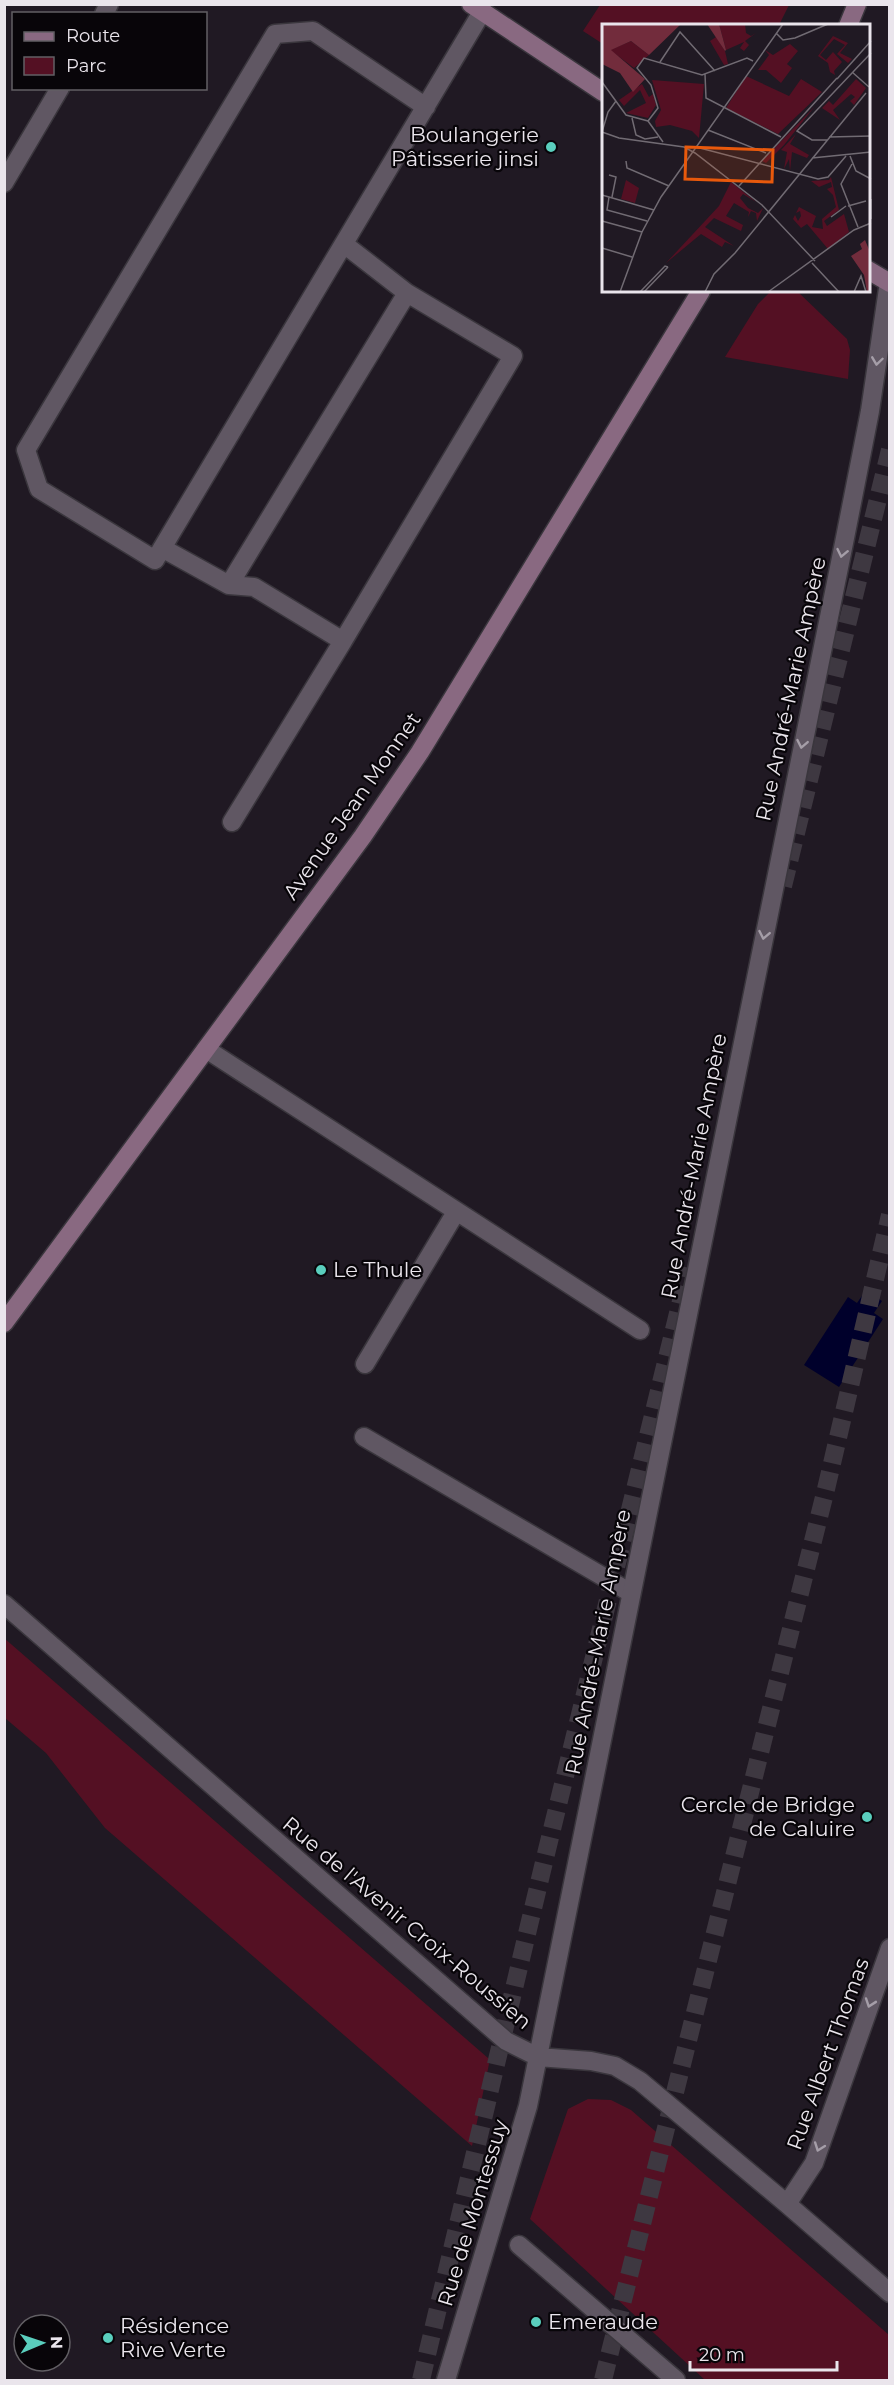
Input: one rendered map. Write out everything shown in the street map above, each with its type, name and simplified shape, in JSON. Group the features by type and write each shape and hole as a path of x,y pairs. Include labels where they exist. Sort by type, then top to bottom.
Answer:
{"street":[{"path":"849,24 857,4"},
{"path":"426,107 313,31 275,34 26,450 39,489 154,560 426,107 476,8 602,91"},
{"path":"4,183 59,90"},
{"path":"232,822 513,356 407,293 344,244"},
{"path":"870,271 889,283"},
{"name":"Rue André-Marie Ampère","path":"538,2057 864,446 889,283"},
{"name":"Avenue Jean Monnet","path":"4,1323 363,836 420,752 700,292"},
{"path":"229,585 407,293"},
{"path":"162,548 229,585 254,587 343,641"},
{"path":"206,1049 640,1330"},
{"path":"365,1364 456,1212"},
{"path":"364,1437 631,1593"},
{"name":"Rue de l'Avenir Croix-Roussien","path":"4,1604 506,2041 538,2057 591,2061 615,2066 640,2081 890,2293"},
{"name":"Rue Albert Thomas","path":"787,2204 814,2163 890,1948"},
{"name":"Rue de Montessuy","path":"446,2380 509,2174 528,2106 538,2057"},
{"path":"519,2245 676,2380"}],"green space":[{"path":"600,4 789,5 780,24 602,24 602,43 583,31"},
{"path":"770,292 798,292 847,339 850,350 848,379 725,357 758,304"},
{"path":"4,1638 488,2058 489,2064 472,2146 105,1828 46,1753 5,1718"},
{"path":"588,2099 611,2100 631,2110 889,2335 889,2380 705,2380 530,2219 568,2109"}],"water":[{"path":"866,1290 882,1301 874,1313 883,1319 839,1387 804,1365 848,1297 857,1303"}],"tunnel":[{"path":"783,886 890,450"},
{"path":"603,2380 826,1489 890,1215"},
{"path":"421,2380 689,1268"}],"place":[{"name":"Boulangerie Pâtisserie jinsi","path":"551,147"},
{"name":"Le Thule","path":"321,1270"},
{"name":"Cercle de Bridge de Caluire","path":"867,1817"},
{"name":"Emeraude","path":"536,2322"},
{"name":"Résidence Rive Verte","path":"108,2338"}]}
